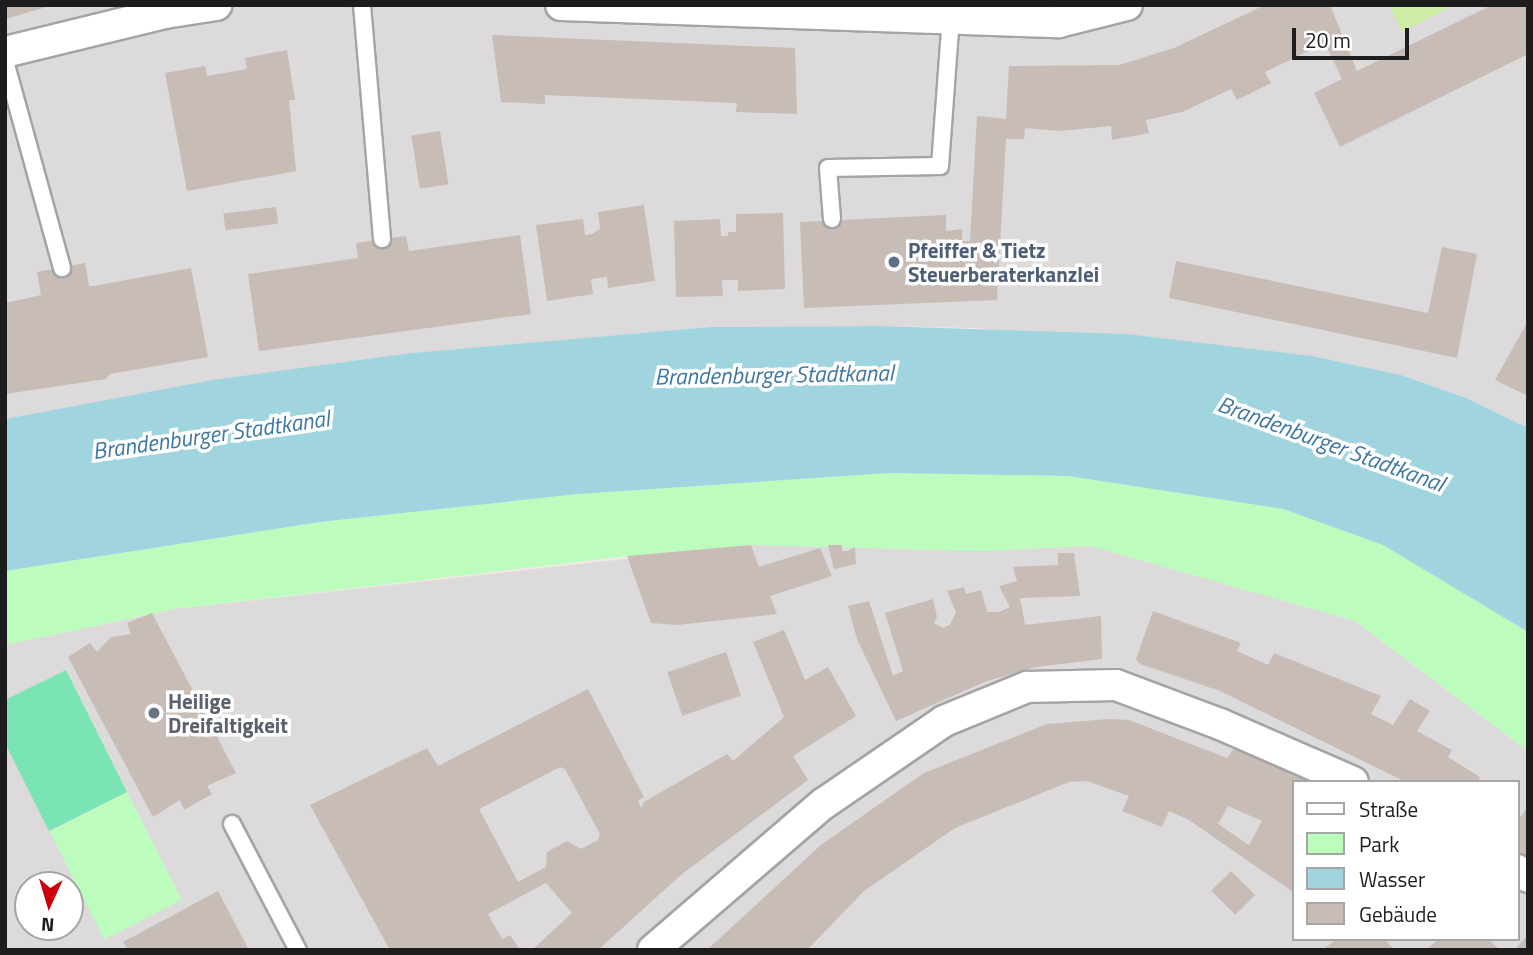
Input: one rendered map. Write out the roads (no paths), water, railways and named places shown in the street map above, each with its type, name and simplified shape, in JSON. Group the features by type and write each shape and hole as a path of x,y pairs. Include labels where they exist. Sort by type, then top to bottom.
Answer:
{"street":[{"path":"5,52 165,13 216,5"},
{"path":"561,5 1059,22 1127,5"},
{"path":"653,950 823,804 944,721 1027,687 1116,685 1348,780"}],"lane":[{"path":"362,5 382,239"},
{"path":"832,219 828,168 940,166 951,17"},
{"path":"5,61 62,268"},
{"path":"232,824 299,950"}],"water":[{"name":"Brandenburger Stadtkanal","path":"879,326 1126,334 1312,356 1401,375 1466,398 1528,428 1528,632 1383,545 1283,509 1068,476 890,473 578,494 320,522 5,571 5,419 212,380 411,353 711,327"}],"place":[{"name":"Pfeiffer & Tietz Steuerberaterkanzlei","path":"894,262"},
{"name":"Heilige Dreifaltigkeit","path":"154,713"}]}
